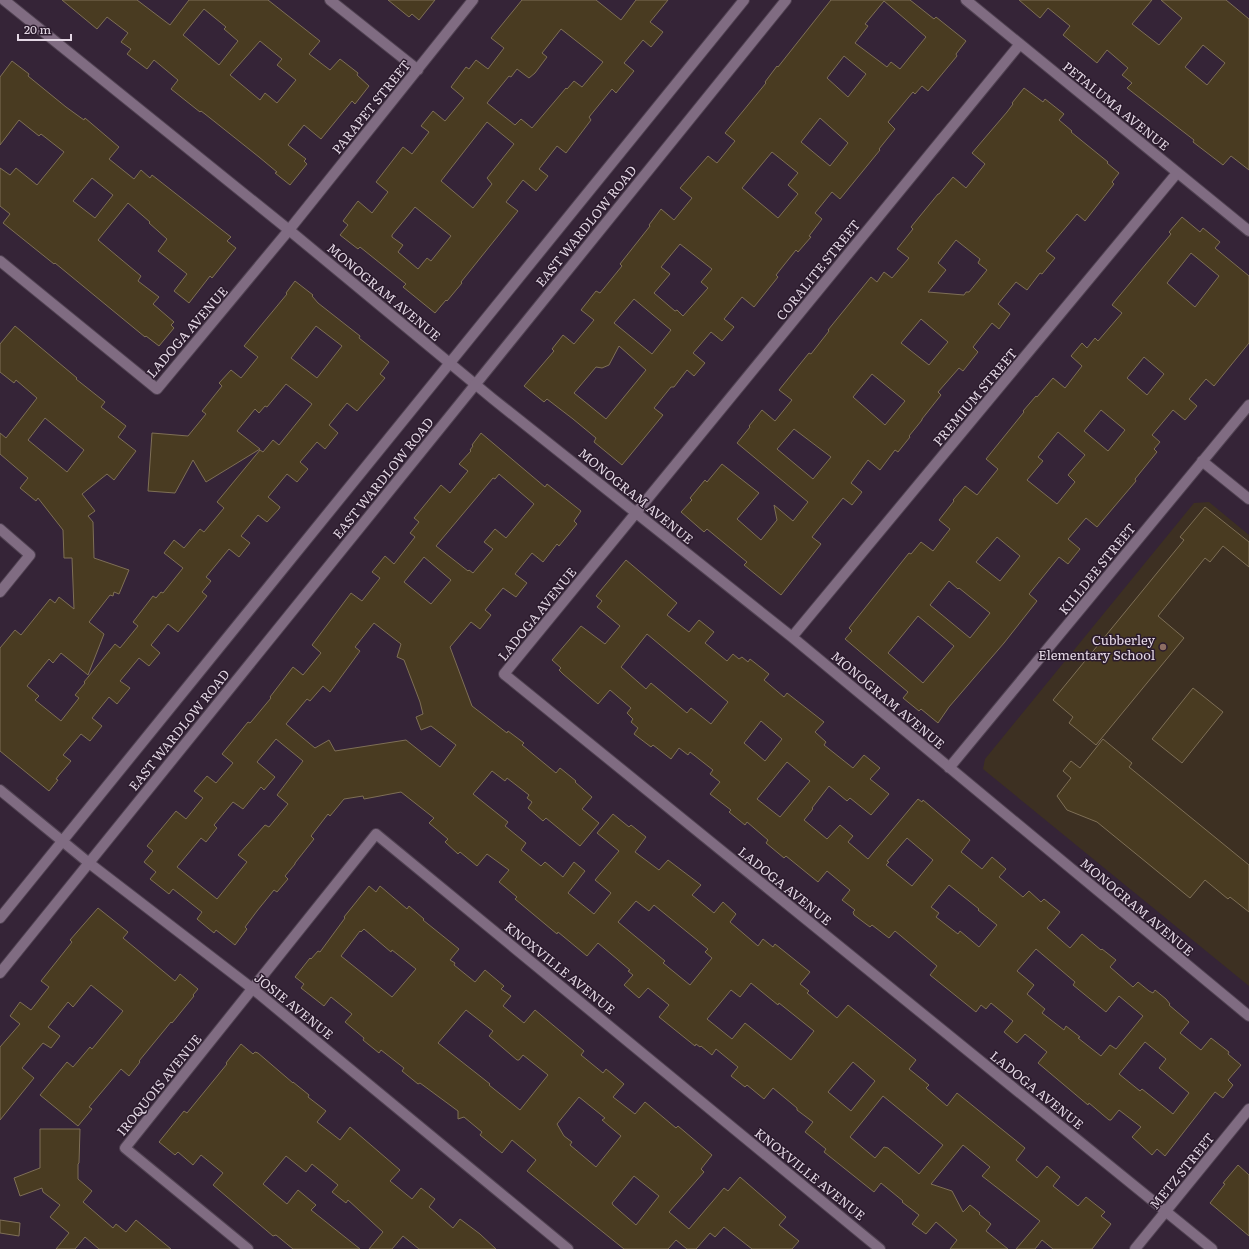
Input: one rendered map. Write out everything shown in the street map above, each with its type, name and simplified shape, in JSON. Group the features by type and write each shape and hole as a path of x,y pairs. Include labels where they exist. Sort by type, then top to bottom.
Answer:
{"street":[{"name":"MONOGRAM AVENUE","path":"4,0 289,230 475,384 792,637 1249,1016"},
{"path":"330,0 418,70"},
{"name":"PARAPET STREET","path":"289,230 473,0"},
{"name":"EAST WARDLOW ROAD","path":"0,918 744,0"},
{"name":"EAST WARDLOW ROAD","path":"0,972 786,0"},
{"name":"PETALUMA AVENUE","path":"966,0 1249,231"},
{"name":"CORALITE STREET","path":"636,513 1020,44"},
{"name":"PREMIUM STREET","path":"792,637 1178,173"},
{"name":"LADOGA AVENUE","path":"0,261 158,390 289,230"},
{"name":"KILLDEE STREET","path":"949,768 1249,405"},
{"path":"1202,461 1249,500"},
{"name":"LADOGA AVENUE","path":"636,513 504,674 1212,1249"},
{"path":"0,530 30,555 0,592"},
{"name":"JOSIE AVENUE","path":"0,790 89,863 253,989 568,1249"},
{"name":"KNOXVILLE AVENUE","path":"253,989 376,834 880,1249"},
{"name":"IROQUOIS AVENUE","path":"248,1249 125,1148 253,989"},
{"name":"METZ STREET","path":"1135,1249 1249,1109"}],"shaded area":[{"name":"Cubberley Elementary School","path":"1209,502 1249,535 1249,986 983,769 985,759 1194,503"}],"building":[{"path":"62,0 137,0 170,25 189,0 268,0 320,41 309,54 330,70 340,59 358,73 357,75 369,86 355,104 352,101 321,139 304,125 288,145 306,159 304,161 307,164 290,185 259,157 171,89 178,80 154,60 147,69 127,54 131,49 121,42 128,33 107,17 97,29","holes":["204,9 226,27 224,29 238,41 219,65 183,35","260,41 282,59 277,65 296,80 277,103 265,93 260,100 230,75"]},
{"path":"388,0 435,0 419,20 412,14 409,17"},
{"path":"522,0 596,0 621,20 636,0 668,0 650,22 663,32 651,47 643,40 624,63 634,71 616,93 612,89 589,117 591,120 566,153 557,146 539,169 548,176 536,191 523,180 506,202 518,211 461,282 462,283 435,313 403,287 406,284 360,247 358,249 340,235 348,225 343,221 358,201 372,213 388,192 376,182 403,147 412,154 429,132 421,126 433,111 445,121 464,98 451,87 466,67 469,69 476,60 488,69 504,48 491,38","holes":["561,29 603,62 582,87 574,81 567,89 566,88 532,128 521,119 515,125 487,103 509,76 511,77 517,69 529,78 535,73 547,57 542,53","487,122 514,144 487,178 492,184 473,208 441,181","415,207 451,236 431,261 427,258 418,269 398,252 403,245 392,237 392,235"]},
{"path":"831,0 910,0 934,19 936,17 966,41 956,54 957,56 928,91 922,86 915,94 913,92 888,122 895,129 840,199 832,192 815,213 822,219 809,236 811,237 798,252 796,250 776,275 778,277 754,307 742,297 724,319 734,327 722,341 711,332 693,353 705,363 694,376 687,370 674,387 671,387 654,408 663,415 622,465 594,442 596,438 573,419 547,399 544,402 524,386 554,351 552,349 563,335 574,344 594,320 581,310 596,291 600,293 622,266 620,264 650,226 649,225 661,209 674,220 692,198 680,188 708,156 717,163 735,141 725,133 766,83 765,82 777,66 778,67","holes":["884,1 926,37 900,69 891,62 887,67 855,43 868,26 865,24","844,56 866,74 848,97 827,78","820,118 848,143 830,166 801,142","772,152 798,173 788,185 798,194 778,218 742,188","680,244 712,269 701,282 708,288 683,316 654,293 670,274 661,267","634,299 671,330 652,354 614,323","619,346 646,370 606,419 574,393 596,367 602,368 609,365"]},
{"path":"1019,0 1152,0 1132,24 1159,45 1182,18 1161,0 1226,0 1249,19 1249,170 1231,156 1223,165 1193,142 1194,140 1127,88 1132,83 1122,75 1128,68 1107,50 1097,63 1063,35 1070,26 1048,8 1040,18","holes":["1203,45 1225,63 1207,85 1185,67"]},
{"path":"12,61 66,107 84,120 85,118 119,147 109,159 134,179 141,170 150,178 152,175 231,237 227,241 236,248 212,278 210,276 189,303 174,291 187,274 158,251 167,239 128,203 98,240 141,276 138,281 159,297 153,304 174,322 171,325 174,328 159,346 146,336 145,337 55,263 54,264 3,223 10,214 0,206 0,168 10,175 16,168 37,185 64,152 41,134 39,136 19,120 0,145 0,77","holes":["92,178 113,195 95,218 73,201"]},
{"path":"1024,88 1043,102 1045,99 1064,114 1059,120 1119,173 1112,182 1114,184 1085,221 1077,214 1046,251 1055,258 1042,274 1040,273 1027,290 1016,282 998,304 1010,314 999,329 992,323 973,347 978,352 963,371 959,368 938,392 941,395 898,452 895,450 880,470 868,460 851,483 862,492 852,505 843,498 812,537 821,544 781,595 744,565 747,562 707,529 704,532 681,512 692,500 690,498 705,480 707,482 722,464 759,493 737,519 761,540 777,520 774,505 793,521 808,502 737,443 762,410 775,421 792,400 779,390 809,353 811,354 829,331 828,330 871,277 877,282 884,272 892,278 909,258 897,249 913,229 911,227 953,177 966,188 985,164 972,153 1007,112 1013,104 1012,103","holes":["956,240 980,259 978,263 987,270 969,292 966,292 964,295 928,292 946,270 938,263","921,319 948,342 929,365 901,343","872,374 905,401 885,425 853,397","794,429 831,457 813,479 777,449"]},
{"path":"1182,217 1200,232 1203,228 1220,242 1215,248 1249,276 1249,343 1214,386 1206,379 1189,399 1197,406 1185,420 1173,410 1152,435 1160,442 1154,449 1157,452 1135,479 1136,481 1097,527 1086,518 1068,539 1080,549 1068,564 1059,557 1029,594 1037,601 1004,643 949,707 938,723 921,709 919,711 903,698 908,692 845,639 852,631 849,628 909,553 911,554 921,542 933,551 950,529 939,520 965,486 977,495 998,469 986,459 1036,396 1037,397 1053,378 1065,388 1082,366 1071,356 1082,343 1087,348 1095,338 1098,341 1122,313 1112,305 1171,234 1169,232","holes":["1191,253 1219,276 1195,307 1167,283","1144,357 1164,374 1147,395 1127,378","1101,410 1125,430 1108,451 1084,431","1058,432 1085,455 1068,475 1075,482 1057,504 1027,480 1043,461 1038,457","997,537 1020,556 1000,581 976,562","949,581 990,613 970,638 930,605","918,616 954,646 923,683 888,653"]},
{"path":"295,281 313,295 312,296 318,303 360,336 359,338 389,362 380,374 385,378 357,411 347,403 329,425 338,433 325,449 317,442 300,462 308,469 297,482 287,474 268,497 280,507 279,509 267,522 258,515 241,536 250,543 239,557 229,549 206,577 211,581 202,592 207,596 178,632 168,624 151,645 160,653 149,666 139,658 120,681 130,688 117,704 109,697 92,718 102,726 90,741 81,734 63,755 71,761 56,779 58,780 49,791 0,751 0,648 15,630 21,635 50,599 55,603 59,597 74,609 72,558 64,558 63,530 38,498 36,501 20,488 28,478 0,454 0,433 6,438 37,398 16,380 14,383 0,372 0,344 15,326 105,402 101,407 126,426 118,437 136,451 114,480 107,474 82,494 95,511 88,516 93,522 94,558 129,570 119,594 114,592 113,596 110,595 89,622 104,634 88,675 61,653 53,663 49,659 27,686 39,696 35,700 61,721 79,698 75,695 85,683 84,682 115,644 120,648 138,626 133,622 153,596 156,598 161,592 163,593 183,568 164,553 174,540 184,548 200,529 204,532 224,508 217,502 260,450 263,452 273,440 279,445 312,404 286,384 267,407 265,406 259,413 255,409 237,431 260,449 206,482 193,460 175,493 148,491 152,433 188,436 206,414 202,411 222,386 219,383 231,370 241,378 258,357 244,346 287,294 286,293","holes":["316,326 342,346 317,378 291,358","45,418 84,450 67,472 28,440"]},
{"path":"481,433 545,487 547,484 581,511 574,521 577,524 559,546 557,544 543,562 532,553 515,574 527,583 516,597 503,588 485,610 491,615 480,629 471,622 450,647 472,706 507,733 508,731 524,743 522,745 556,773 560,768 576,781 575,782 592,797 582,809 599,823 580,846 546,818 543,821 528,808 532,802 527,798 529,795 507,778 505,781 492,771 473,794 508,822 505,826 526,843 521,850 541,866 545,862 563,877 574,862 585,871 568,893 594,914 611,893 595,880 619,851 597,833 613,814 629,827 631,825 646,837 635,852 659,870 668,860 701,885 692,895 714,913 723,902 736,914 730,922 758,946 763,939 773,947 775,944 810,972 800,984 809,991 807,993 837,1018 848,1005 916,1060 909,1069 929,1085 926,1088 947,1106 957,1093 1025,1148 1016,1160 1037,1178 1047,1166 1060,1177 1053,1186 1078,1206 1086,1197 1105,1212 1101,1216 1111,1224 1092,1249 1053,1249 1042,1240 1035,1249 1016,1249 1040,1221 982,1176 990,1167 963,1145 931,1184 952,1191 963,1212 970,1205 980,1213 979,1214 991,1224 986,1231 1008,1249 950,1249 957,1240 936,1222 926,1234 912,1224 919,1215 881,1183 874,1192 824,1152 826,1149 805,1132 813,1122 797,1110 797,1108 773,1088 764,1099 747,1085 745,1087 731,1076 738,1067 716,1049 712,1055 701,1046 700,1047 696,1044 695,1046 659,1017 669,1005 648,988 639,998 624,985 633,975 628,971 630,970 598,943 587,956 558,932 557,934 515,899 517,897 499,882 509,870 487,854 477,866 460,852 458,854 445,842 448,839 429,823 434,818 401,792 364,799 363,796 344,799 330,816 328,814 311,836 314,839 285,876 288,879 277,892 274,890 257,911 245,927 247,929 235,945 216,930 214,933 197,919 202,912 173,889 169,894 150,879 156,872 144,862 153,851 147,846 176,811 186,819 203,798 194,791 207,776 216,783 233,763 222,754 248,722 251,722 271,698 270,697 293,667 303,675 321,653 312,645 351,593 362,601 380,578 372,572 385,556 394,564 415,537 410,533 419,522 414,518 441,485 450,493 468,471 459,464 471,451 472,445","holes":["499,474 534,504 506,538 495,529 484,542 493,549 473,573 469,570 468,571 436,546 493,478 495,479","424,557 451,580 431,604 404,582","374,623 401,644 397,657 404,660 420,702 423,714 416,717 421,730 431,726 456,745 440,767 406,740 335,751 329,740 315,748 286,724 307,699 310,701 323,686 330,692 360,651 355,647","276,739 303,761 277,795 288,804 269,827 265,825 238,855 247,862 217,899 177,867 201,838 206,842 217,828 214,825 233,802 243,809 261,787 264,790 275,777 257,762","636,901 649,911 654,905 708,949 705,952 712,958 690,985 663,963 665,961 618,922","751,983 814,1031 791,1060 745,1023 732,1039 707,1019 731,990 740,997","853,1062 875,1081 851,1111 828,1092","883,1096 943,1145 919,1174 888,1148 884,1147 875,1158 850,1137"]},
{"path":"1205,507 1249,542 1249,567 1223,546 1210,562 1205,558 1158,616 1184,638 1096,745 1069,723 1073,717 1053,700 1184,540 1180,537"},
{"path":"626,560 677,603 667,615 689,632 699,620 714,632 705,643 727,661 733,654 739,659 742,657 748,662 750,659 769,674 764,680 784,697 787,693 824,722 815,732 826,742 824,745 853,768 864,755 880,768 870,779 889,794 871,815 850,798 847,801 829,786 804,820 827,839 840,825 853,836 848,842 868,859 918,799 922,802 923,800 970,840 961,852 982,869 992,857 1006,869 999,877 1023,897 1029,891 1041,902 1044,899 1060,912 1047,928 1070,948 1082,934 1116,960 1110,967 1133,987 1138,982 1153,993 1155,990 1166,999 1170,1004 1169,1005 1189,1022 1180,1033 1201,1050 1211,1038 1229,1052 1228,1054 1241,1065 1228,1080 1233,1085 1223,1098 1215,1092 1165,1156 1157,1149 1152,1155 1132,1137 1141,1127 1119,1110 1111,1120 1109,1120 1089,1103 1088,1105 1038,1063 1047,1052 1025,1034 1017,1043 1004,1032 1013,1021 991,1003 986,1009 981,1005 976,1012 930,975 937,966 895,931 889,938 872,925 870,927 854,915 853,912 855,910 842,900 850,890 827,871 818,882 786,856 784,858 766,843 768,840 747,822 745,825 729,812 731,810 710,794 720,782 710,774 713,770 690,752 688,755 679,748 671,759 653,745 651,747 634,734 638,728 631,722 633,719 627,713 631,708 610,690 598,704 559,670 561,668 552,660 581,626 605,644 620,626 597,607 602,601 596,596","holes":["647,634 728,702 711,724 691,708 687,713 651,683 646,689 621,667","761,721 782,739 765,761 744,743","787,762 810,781 780,817 757,799","907,838 933,860 912,886 886,865 889,862 887,861","949,885 997,925 979,947 960,931 958,934 936,917 939,913 931,907","1036,949 1075,982 1073,985 1106,1012 1119,996 1143,1016 1116,1049 1110,1045 1101,1056 1078,1038 1080,1037 1066,1026 1064,1030 1042,1013 1045,1009 1027,994 1034,985 1017,971","1145,1042 1166,1059 1159,1068 1189,1093 1173,1114 1142,1089 1140,1091 1119,1074"]},
{"path":"1193,688 1223,712 1182,763 1152,739"},
{"path":"1103,739 1132,763 1129,767 1249,865 1249,912 1230,897 1228,899 1205,880 1190,898 1097,822 1067,810 1057,796 1071,778 1063,771 1071,761 1080,768"},
{"path":"369,886 376,892 380,886 407,909 409,906 424,919 423,920 459,949 450,960 475,982 485,970 504,986 501,989 511,996 503,1006 524,1023 535,1010 584,1051 581,1055 603,1073 606,1069 624,1084 613,1097 635,1114 645,1102 676,1128 678,1126 712,1155 701,1169 704,1172 669,1212 689,1229 724,1188 728,1191 740,1177 786,1217 779,1225 799,1241 792,1249 752,1249 724,1227 715,1237 710,1233 696,1249 687,1249 676,1240 668,1249 624,1249 527,1171 536,1160 512,1140 502,1153 480,1135 482,1132 464,1117 458,1119 458,1111 420,1083 418,1084 402,1071 404,1068 381,1050 379,1053 363,1040 364,1038 345,1022 352,1014 331,997 324,1006 301,988 304,984 295,977 310,958 311,959 318,951 320,952 345,918 344,917","holes":["364,929 391,952 392,950 416,969 392,997 341,956 360,931 361,932","466,1010 493,1031 489,1036 517,1060 519,1060 523,1055 548,1075 520,1110 438,1043","579,1097 605,1118 602,1120 621,1136 596,1167 570,1145 572,1142 564,1136 557,1124","634,1176 659,1196 636,1225 612,1203"]},
{"path":"98,908 128,932 123,938 175,981 180,974 198,989 172,1023 171,1022 139,1061 140,1062 129,1076 121,1069 89,1107 92,1109 78,1126 40,1095 67,1062 73,1067 90,1047 92,1049 123,1011 91,985 73,1007 68,1002 48,1027 60,1036 51,1048 43,1043 22,1068 34,1078 0,1120 0,1047 20,1024 10,1016 20,1002 31,1010 49,987 41,981 72,942 70,940"},
{"path":"241,1044 253,1054 255,1052 258,1053 326,1111 317,1122 340,1140 350,1127 400,1170 390,1181 412,1199 421,1188 435,1199 429,1207 453,1228 460,1219 480,1234 496,1249 419,1249 403,1236 392,1249 369,1249 383,1232 348,1200 346,1203 332,1192 338,1185 312,1164 306,1172 286,1156 263,1184 287,1204 298,1190 316,1205 311,1210 360,1249 293,1249 276,1235 273,1236 213,1185 223,1173 201,1155 193,1165 178,1152 175,1155 159,1142 184,1111 187,1113 227,1064 226,1063"},
{"path":"40,1129 80,1129 78,1179 92,1191 83,1202 113,1228 116,1224 126,1232 136,1220 171,1249 99,1249 85,1237 75,1249 56,1249 69,1233 50,1217 60,1205 43,1192 42,1188 20,1196 14,1178 40,1168"},
{"path":"1238,1165 1249,1175 1249,1236 1210,1203 1225,1184 1223,1183"},
{"path":"0,1220 20,1223 19,1236 0,1233"}],"place":[{"name":"Cubberley Elementary School","path":"1163,647"}]}
